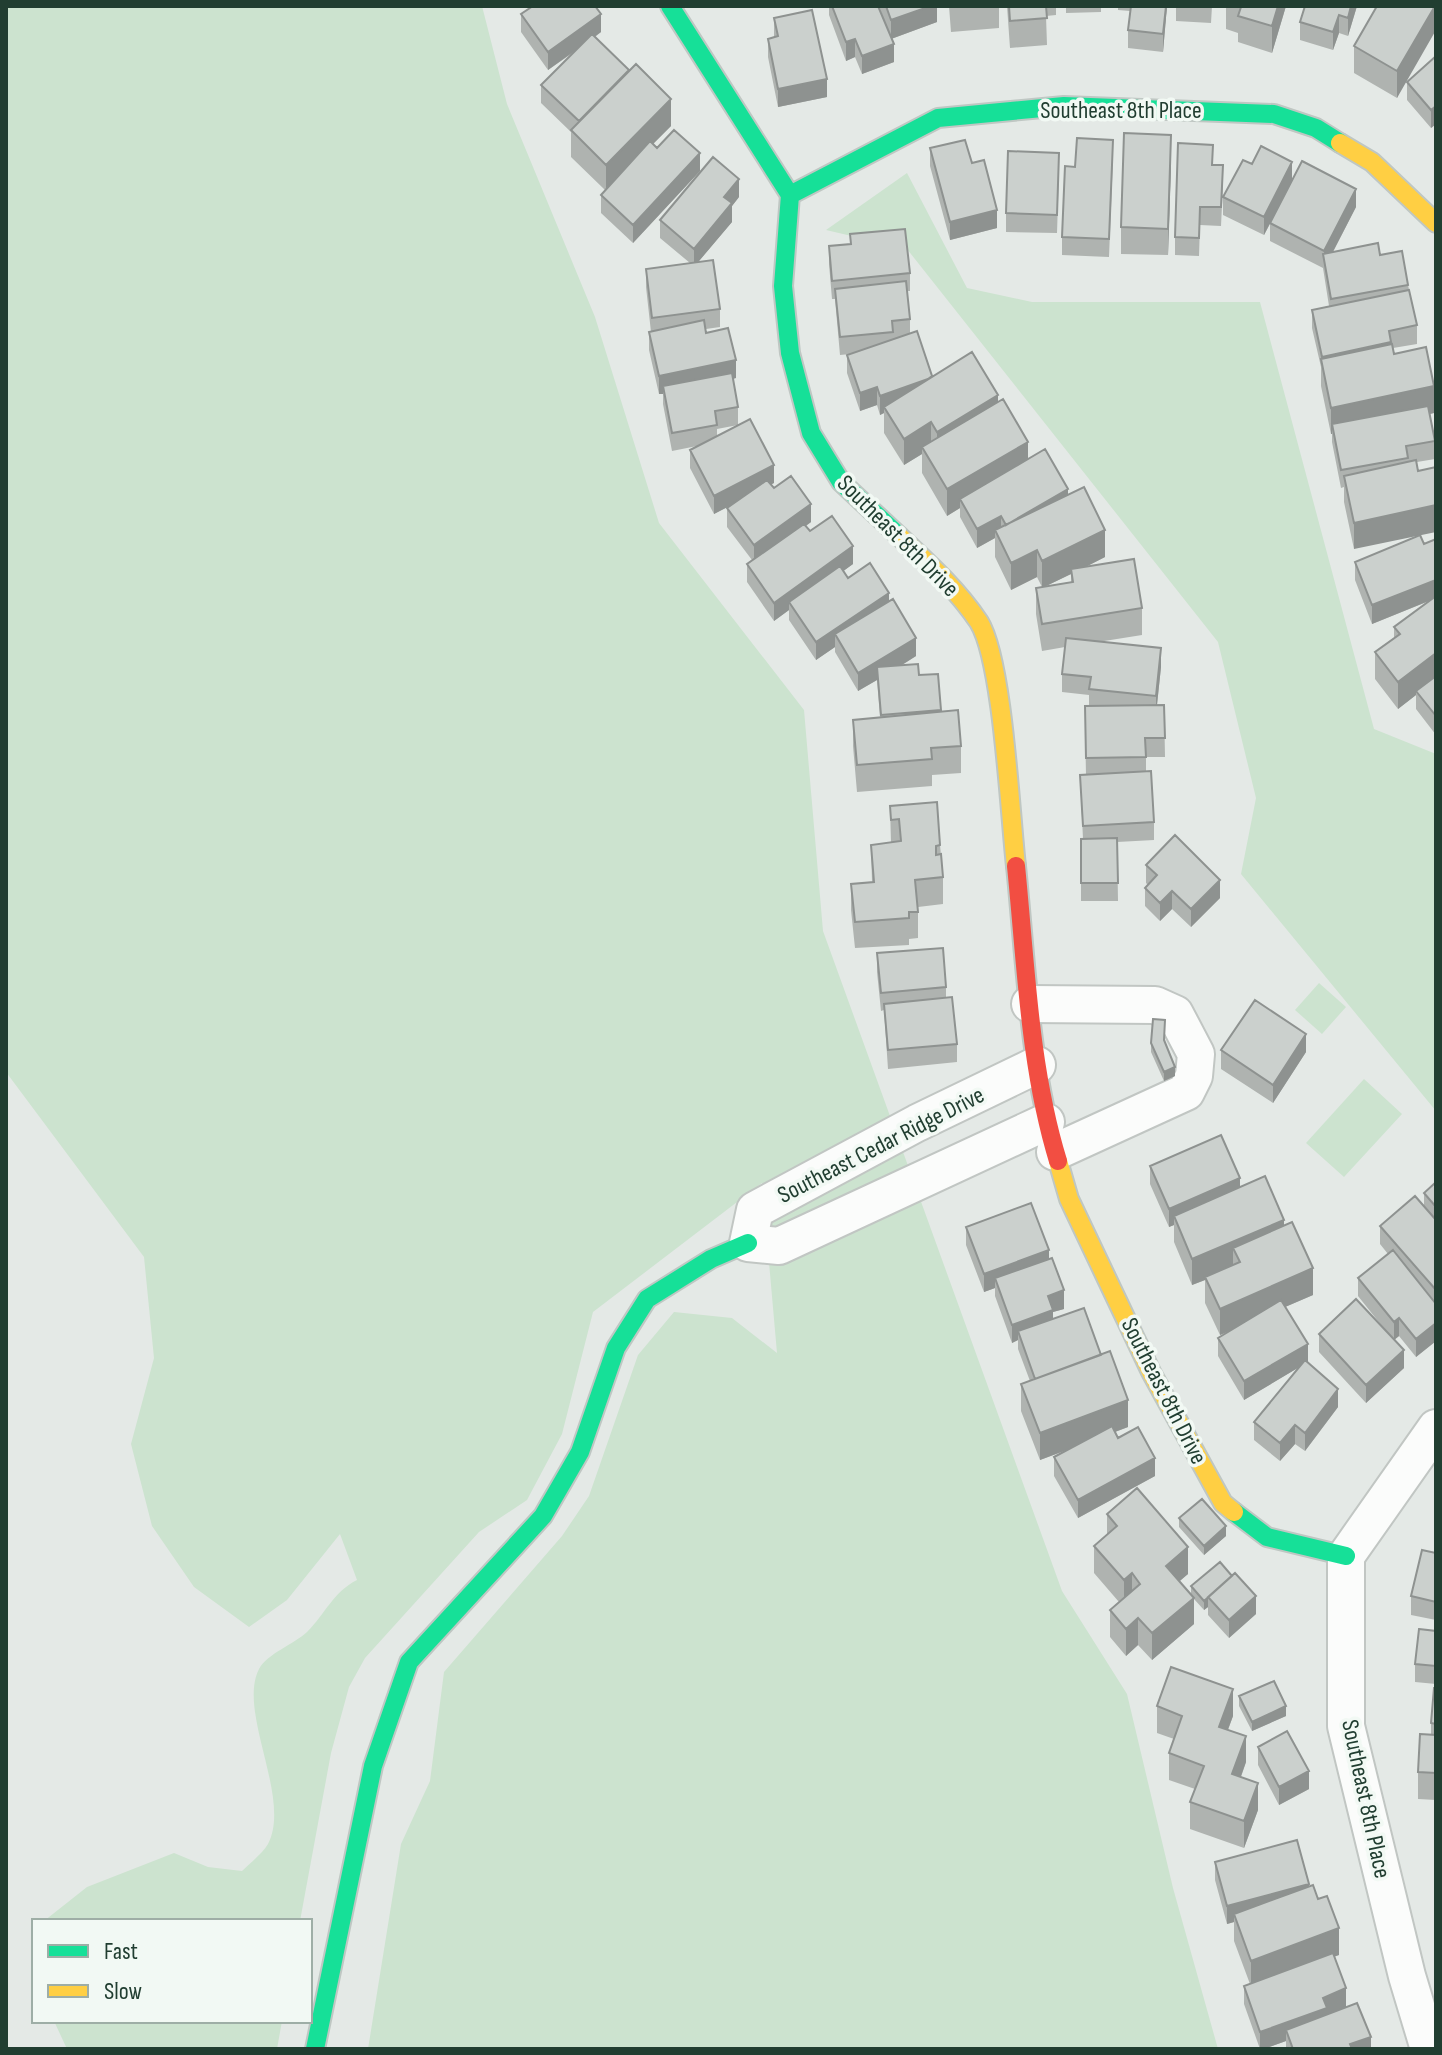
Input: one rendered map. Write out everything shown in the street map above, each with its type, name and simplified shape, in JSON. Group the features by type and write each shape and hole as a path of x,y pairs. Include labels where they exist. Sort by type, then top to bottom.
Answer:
{"street":[{"path":"670,6 790,195"},
{"name":"Southeast 8th Place","path":"790,195 938,118 1064,106 1160,107 1274,114 1316,128 1372,162 1436,223"},
{"name":"Southeast 8th Drive","path":"790,195 783,286 790,353 811,433 841,482 951,585 981,625 996,683 1037,1065 1051,1137 1069,1199 1151,1372 1223,1503 1267,1537 1346,1556"},
{"path":"1030,1004 1155,1005 1175,1014 1196,1054 1194,1076 1186,1092 1051,1137"},
{"name":"Southeast Cedar Ridge Drive","path":"748,1243 755,1210 917,1123 1037,1065"},
{"name":"Southeast Cedar Ridge Drive","path":"315,2049 373,1766 409,1662 543,1516 580,1452 616,1348 647,1299 711,1259 748,1243 779,1246 1051,1137"},
{"path":"1346,1556 1436,1428"},
{"name":"Southeast 8th Place","path":"1346,1556 1346,1726 1407,1976 1429,2049"}],"green space":[{"path":"6,6 482,6 507,104 595,317 659,523 804,710 823,931 1062,1591 1127,1694 1173,1888 1218,2049 368,2049 401,1844 430,1781 444,1672 562,1536 589,1496 638,1355 674,1312 732,1318 777,1353 762,1183 593,1312 562,1434 527,1500 479,1532 365,1658 349,1687 331,1753 300,1919 47,1919 87,1887 174,1853 208,1867 242,1871 263,1851 274,1825 274,1803 254,1708 254,1687 259,1669 268,1659 307,1632 336,1597 357,1580 340,1534 287,1600 249,1627 194,1587 152,1526 131,1444 154,1358 144,1257 6,1072"},
{"path":"907,173 967,288 1032,302 1260,302 1374,729 1436,754 1436,1111 1241,874 1256,798 1218,642 907,249 826,230"},
{"path":"1319,983 1346,1007 1322,1034 1295,1010"},
{"path":"1364,1079 1402,1114 1344,1177 1306,1143"},
{"path":"55,2023 282,2023 277,2049 67,2049"}],"building":[{"path":"533,6 595,6 601,14 548,52 521,14"},
{"path":"832,6 878,6 894,44 862,56 855,39 846,42"},
{"path":"886,6 931,6 891,20"},
{"path":"1009,6 1046,6 1047,18 1010,21"},
{"path":"1131,6 1166,6 1163,34 1128,30"},
{"path":"1237,6 1278,6 1272,26 1238,16 1241,7"},
{"path":"1305,6 1351,6 1348,18 1339,15 1333,32 1300,22"},
{"path":"1377,6 1435,6 1397,71 1354,46"},
{"path":"812,10 827,79 778,89 768,39 778,36 774,18"},
{"path":"592,34 629,70 579,121 541,85"},
{"path":"1436,56 1436,106 1431,110 1407,82"},
{"path":"636,64 671,99 606,165 571,130"},
{"path":"674,130 700,153 633,225 601,195 650,141 657,148"},
{"path":"1124,133 1171,135 1168,229 1121,227"},
{"path":"1077,138 1113,140 1109,239 1062,237 1065,166 1075,167"},
{"path":"965,140 972,163 984,160 997,210 950,222 930,148"},
{"path":"1178,143 1213,145 1212,165 1223,165 1221,207 1200,207 1199,238 1175,237"},
{"path":"1261,146 1292,162 1264,217 1223,197 1243,160 1252,164"},
{"path":"1008,151 1059,153 1057,215 1006,213"},
{"path":"713,157 739,179 724,197 732,203 694,249 660,220"},
{"path":"1302,161 1356,189 1324,251 1270,223"},
{"path":"905,229 910,273 832,281 829,246 851,244 850,234"},
{"path":"1378,243 1380,255 1402,251 1408,285 1331,299 1323,254"},
{"path":"713,260 720,309 652,318 646,269"},
{"path":"906,281 910,319 892,321 893,332 840,337 835,289"},
{"path":"1409,290 1417,325 1389,331 1391,342 1322,357 1312,310"},
{"path":"704,320 706,333 728,328 736,360 659,376 649,332"},
{"path":"917,331 932,376 880,396 877,387 860,393 847,355"},
{"path":"1392,344 1394,354 1426,347 1434,386 1331,408 1321,359"},
{"path":"972,352 998,395 937,432 931,422 904,439 884,407"},
{"path":"732,373 738,407 715,411 717,425 672,433 663,386"},
{"path":"1003,399 1028,442 947,489 922,447"},
{"path":"1428,406 1435,441 1406,446 1408,458 1341,470 1332,424"},
{"path":"750,419 774,465 714,496 690,450"},
{"path":"1045,449 1068,489 1006,525 1001,516 977,529 960,499"},
{"path":"1416,460 1418,471 1436,467 1436,505 1354,523 1344,476"},
{"path":"791,476 811,504 754,545 727,508 767,480 774,488"},
{"path":"1084,487 1105,530 1042,561 1037,550 1011,563 995,530"},
{"path":"832,516 853,546 774,603 747,564 804,524 810,531"},
{"path":"1420,535 1424,544 1436,539 1436,580 1372,605 1355,562"},
{"path":"1134,559 1142,608 1042,624 1036,588 1073,582 1071,569"},
{"path":"870,563 889,593 816,642 789,602 840,566 848,578"},
{"path":"1436,596 1436,653 1398,682 1375,652 1400,634 1394,627"},
{"path":"893,599 916,638 858,673 835,634"},
{"path":"1066,638 1161,648 1156,696 1089,689 1091,677 1062,674"},
{"path":"918,664 919,675 938,674 941,710 881,715 877,667"},
{"path":"1436,676 1436,716 1416,691"},
{"path":"1164,705 1165,738 1145,738 1146,757 1086,758 1085,706"},
{"path":"958,710 961,746 931,748 932,759 857,765 853,720"},
{"path":"1151,771 1154,822 1083,826 1080,775"},
{"path":"937,802 940,845 936,846 936,855 941,854 943,877 915,880 918,912 909,912 909,918 855,922 851,884 874,882 871,845 901,841 899,819 891,820 890,806"},
{"path":"1175,835 1220,880 1191,909 1172,891 1160,903 1145,888 1157,875 1146,865"},
{"path":"1117,838 1118,883 1081,883 1081,839"},
{"path":"943,948 946,987 881,993 877,953"},
{"path":"952,997 957,1044 888,1050 884,1004"},
{"path":"1255,1000 1306,1034 1273,1085 1221,1050"},
{"path":"1153,1019 1165,1020 1164,1040 1175,1067 1164,1072 1151,1043"},
{"path":"1221,1135 1240,1178 1169,1209 1150,1166"},
{"path":"1265,1176 1284,1220 1192,1259 1174,1216"},
{"path":"1436,1182 1436,1207 1424,1193"},
{"path":"1415,1196 1436,1220 1436,1290 1380,1226"},
{"path":"1031,1203 1049,1250 984,1274 966,1227"},
{"path":"1292,1222 1313,1268 1220,1309 1205,1277 1240,1262 1233,1248"},
{"path":"1393,1250 1436,1304 1436,1323 1416,1339 1399,1318 1394,1322 1358,1278"},
{"path":"1052,1258 1064,1290 1048,1296 1053,1310 1012,1325 995,1278"},
{"path":"1356,1299 1404,1350 1366,1385 1319,1334"},
{"path":"1281,1300 1308,1344 1244,1381 1218,1338"},
{"path":"1084,1308 1101,1355 1035,1379 1018,1331"},
{"path":"1110,1351 1128,1400 1040,1433 1021,1384"},
{"path":"1305,1360 1338,1389 1305,1433 1295,1425 1280,1443 1254,1422"},
{"path":"1112,1426 1118,1438 1138,1427 1155,1458 1078,1500 1054,1457"},
{"path":"1137,1488 1188,1547 1166,1566 1194,1598 1152,1633 1138,1618 1126,1629 1110,1610 1140,1584 1132,1573 1124,1580 1094,1546 1117,1526 1107,1514"},
{"path":"1202,1499 1226,1526 1204,1546 1179,1518"},
{"path":"1422,1550 1436,1553 1436,1602 1411,1596"},
{"path":"1220,1562 1232,1576 1204,1601 1191,1586"},
{"path":"1235,1573 1256,1596 1229,1620 1208,1597"},
{"path":"1419,1629 1436,1631 1436,1666 1415,1664"},
{"path":"1171,1667 1233,1689 1219,1727 1246,1736 1232,1774 1258,1783 1244,1821 1190,1802 1204,1766 1169,1753 1182,1716 1157,1706"},
{"path":"1274,1681 1286,1706 1252,1722 1239,1696"},
{"path":"1436,1688 1436,1724 1431,1723"},
{"path":"1287,1731 1309,1771 1279,1787 1258,1747"},
{"path":"1420,1734 1436,1735 1436,1773 1418,1772"},
{"path":"1297,1840 1309,1884 1227,1906 1215,1862"},
{"path":"1313,1885 1318,1899 1327,1896 1339,1928 1251,1961 1234,1914"},
{"path":"1333,1953 1346,1988 1323,1998 1327,2008 1260,2032 1244,1986"},
{"path":"1357,2003 1371,2037 1350,2044 1352,2049 1293,2049 1286,2030"}],"traffic: fast":[{"path":"670,6 790,195 783,286 790,353 811,433 841,482 899,536"},
{"path":"790,195 938,118 1064,106 1274,114 1316,128 1340,143"},
{"path":"315,2049 373,1766 409,1662 543,1516 580,1452 616,1348 647,1299 711,1259 748,1243"},
{"path":"1234,1512 1267,1537 1346,1556"}],"traffic: slow":[{"path":"1340,143 1372,162 1436,223"},
{"path":"899,536 961,598 979,622 987,642 1000,703 1016,866"},
{"path":"1058,1161 1069,1199 1151,1372 1223,1503 1234,1512"}],"traffic: jam":[{"path":"1016,866 1035,1052 1058,1161"}]}
